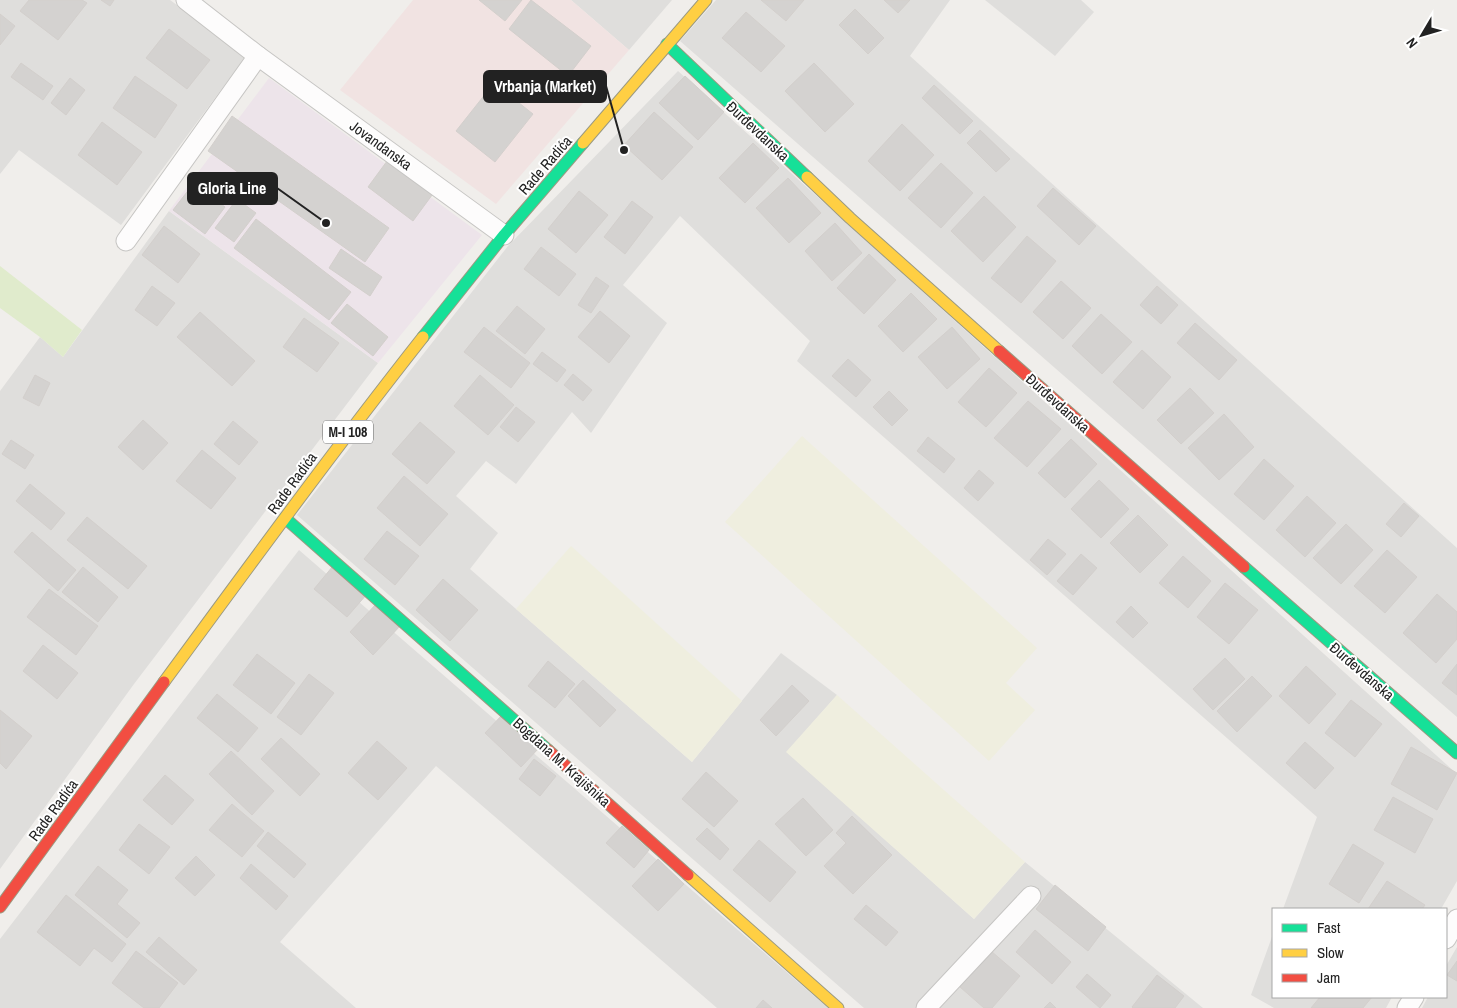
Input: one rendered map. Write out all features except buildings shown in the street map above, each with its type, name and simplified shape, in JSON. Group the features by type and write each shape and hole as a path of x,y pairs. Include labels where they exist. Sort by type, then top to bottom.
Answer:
{"street":[{"name":"Jovandanska","path":"186,0 258,56 504,235"},
{"name":"Rade Radića","path":"0,907 332,454 504,235 706,0"},
{"name":"Đurđevdanska","path":"667,44 865,231 1163,498 1457,753"},
{"path":"126,241 258,56"},
{"name":"Bogdana M. Krajišnika","path":"285,518 838,1008"},
{"path":"926,1008 1031,896"},
{"path":"1447,937 1457,919"}],"shaded area":[{"path":"0,0 170,0 246,56 121,225 19,150 0,174"},
{"path":"413,0 571,0 629,50 496,204 340,90"},
{"path":"571,0 672,0 629,50"},
{"path":"716,0 950,0 910,56 1457,548 1457,717 680,41"},
{"path":"985,0 1081,0 1094,12 1055,56"},
{"path":"678,71 1457,774 1457,881 1442,908 1283,908 1317,817 797,361 810,341 680,216 623,285 667,323 591,433 572,412 516,484 486,461 456,496 498,533 470,569 692,762 781,653 837,695 787,752 974,919 1025,862 1203,1008 864,1008 297,515 508,246"},
{"path":"269,78 482,235 378,363 169,211"},
{"path":"169,211 378,363 134,684 0,869 0,391 40,337 63,357"},
{"path":"802,436 1037,648 1006,683 1035,710 989,761 725,522"},
{"path":"571,546 742,701 692,762 516,609"},
{"path":"299,550 828,1008 717,1008 436,766 280,942 356,1008 0,1008 0,939"},
{"path":"837,695 1025,862 974,919 786,752"},
{"path":"1272,937 1272,998 1391,998 1386,1008 1274,1008 1251,995"},
{"path":"1457,947 1457,1008 1422,1008 1427,998 1447,998 1447,964"}],"green space":[{"path":"0,266 82,330 63,357 40,337 0,308"}],"traffic: fast":[{"path":"667,44 807,177"},
{"path":"423,337 504,235 583,143"},
{"path":"285,518 548,750"},
{"path":"1244,567 1457,753"}],"traffic: slow":[{"path":"583,143 706,0"},
{"path":"807,177 850,218 999,351"},
{"path":"164,682 324,465 423,337"},
{"path":"688,875 838,1008"}],"traffic: jam":[{"path":"999,351 1244,567"},
{"path":"0,907 164,682"},
{"path":"548,750 688,875"}],"place":[{"name":"Vrbanja (Market)","path":"624,150"},
{"name":"Gloria Line","path":"326,223"}]}
